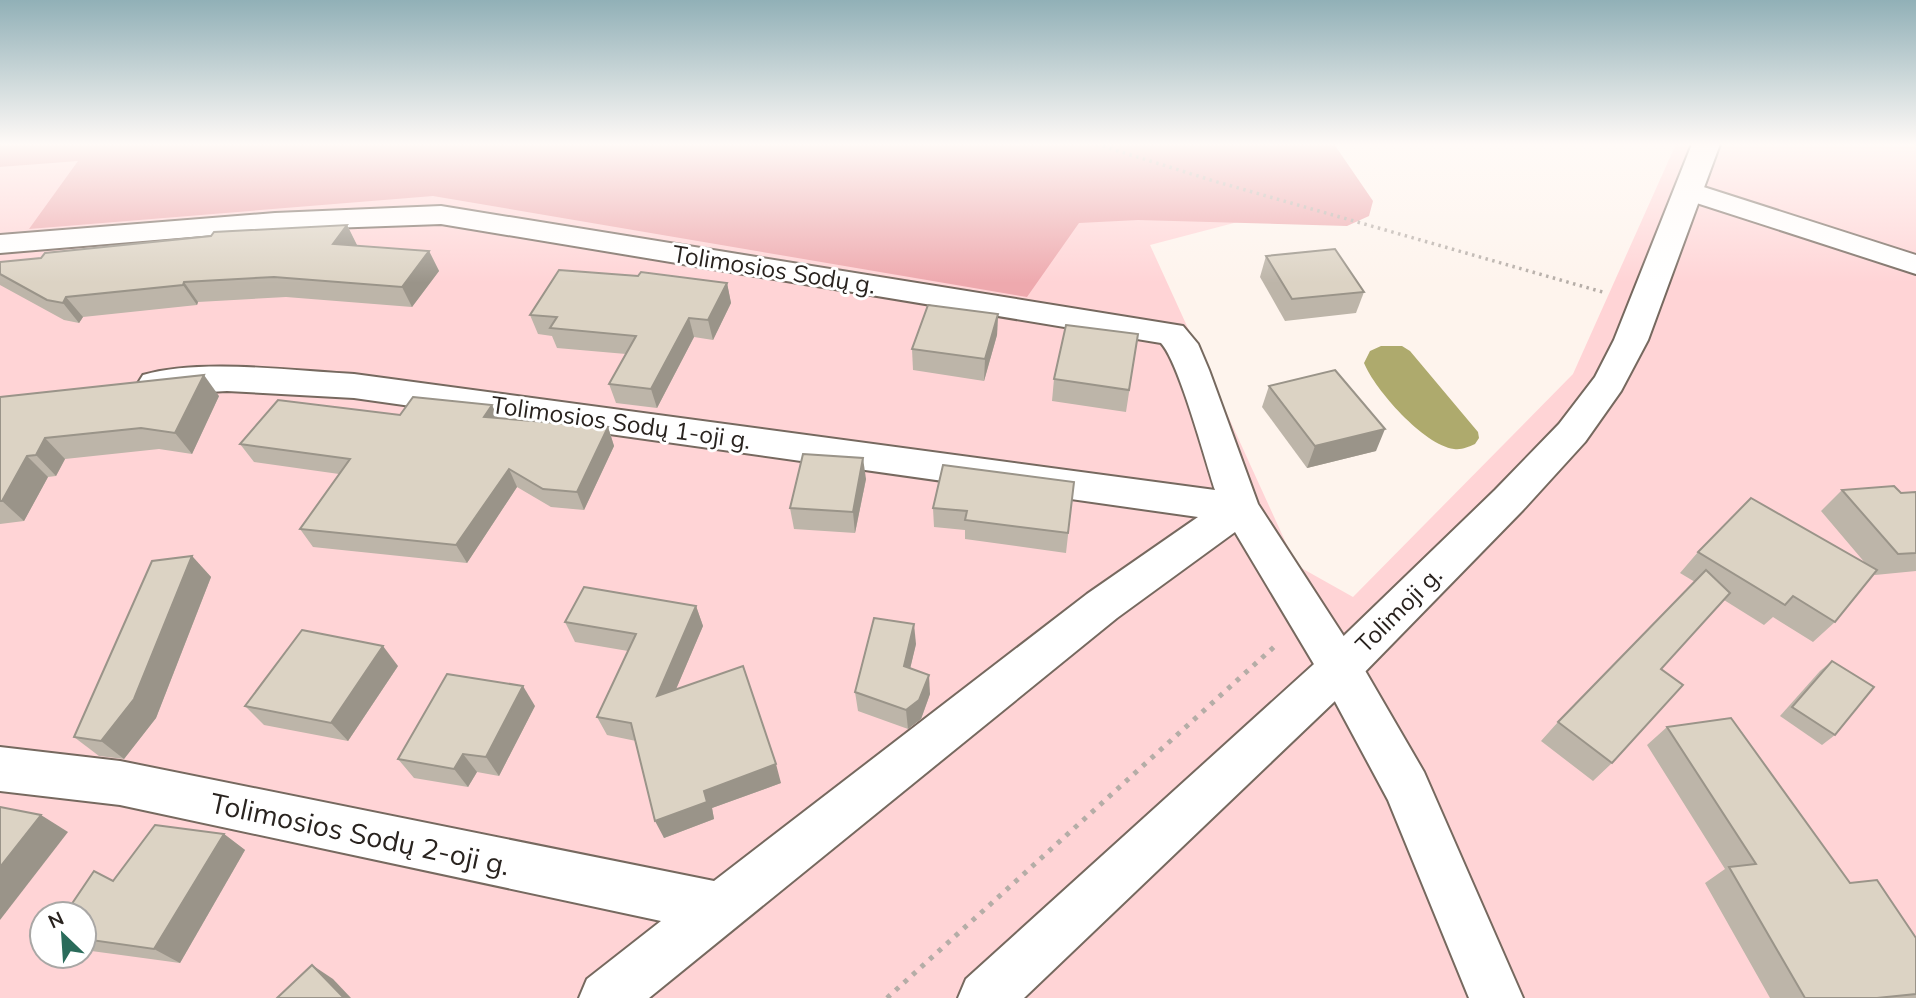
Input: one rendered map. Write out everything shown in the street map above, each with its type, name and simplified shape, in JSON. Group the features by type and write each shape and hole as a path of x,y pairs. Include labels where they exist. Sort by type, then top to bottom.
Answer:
{"street":[{"name":"Tolimoji g.","path":"985,998 1340,668 1500,509 1572,433 1609,383 1645,305 1688,191"},
{"path":"1688,191 1916,265"},
{"name":"Tolimosios Sodų g.","path":"0,244 270,221 441,215 1171,334 1181,344 1192,370 1240,508 1309,616 1407,788 1496,998"},
{"name":"Tolimosios Sodų 1-oji g.","path":"124,386 227,379 354,386 1240,508"},
{"path":"606,998 1102,606 1240,508"},
{"name":"Tolimosios Sodų 2-oji g.","path":"0,769 120,783 719,908"}],"path":[{"path":"1247,191 1645,305"},
{"path":"887,998 1309,616"}],"shaded area":[{"path":"0,191 1253,191 1345,194 1150,245 1296,565 1353,597 1573,374 1655,191 1916,191 1916,998 0,998"},
{"path":"57,191 1366,191 1373,201 1369,216 1347,226 1138,220 1079,223 1027,297 433,196 29,229"},
{"path":"1381,346 1402,346 1410,351 1478,432 1479,438 1475,444 1457,449 1442,445 1429,438 1402,415 1378,387 1364,363 1370,351"}],"building":[{"path":"347,225 333,244 429,251 402,287 274,277 184,282 183,285 66,297 63,303 47,300 0,274 0,262 41,258 45,253 211,236 214,232"},
{"path":"1335,249 1364,292 1292,299 1266,256"},
{"path":"559,270 638,276 641,272 727,283 708,320 689,318 651,389 609,384 636,336 550,328 557,317 530,315"},
{"path":"928,305 998,314 985,359 912,349"},
{"path":"1066,325 1138,334 1129,390 1054,379"},
{"path":"1335,370 1385,429 1315,446 1269,386"},
{"path":"204,375 175,433 141,428 45,438 36,455 27,456 0,501 0,397"},
{"path":"413,397 492,405 484,417 608,427 577,492 543,489 509,469 456,545 300,529 350,459 240,444 278,400 400,415"},
{"path":"803,454 863,458 853,512 790,508"},
{"path":"943,465 1074,482 1068,533 965,520 967,511 933,508"},
{"path":"1894,486 1901,493 1916,492 1916,553 1898,554 1842,490"},
{"path":"1751,498 1877,570 1835,622 1793,596 1785,605 1698,552"},
{"path":"192,556 134,699 101,741 74,737 152,561"},
{"path":"1706,570 1730,593 1661,669 1683,685 1612,763 1558,722"},
{"path":"584,587 696,606 657,696 743,666 776,764 704,791 707,802 655,821 631,723 597,717 636,634 565,622"},
{"path":"874,618 914,624 904,666 929,675 919,700 906,710 855,692"},
{"path":"302,630 383,646 331,723 245,706"},
{"path":"1832,661 1874,687 1835,735 1792,707"},
{"path":"447,674 523,686 486,757 463,754 454,769 398,759"},
{"path":"1731,718 1850,883 1877,880 1916,938 1916,994 1877,998 1805,998 1729,867 1756,864 1667,727"},
{"path":"0,807 41,815 0,867"},
{"path":"155,825 224,834 154,949 98,941 98,900 74,900 94,871 113,881"},
{"path":"312,965 344,998 277,998"}]}
